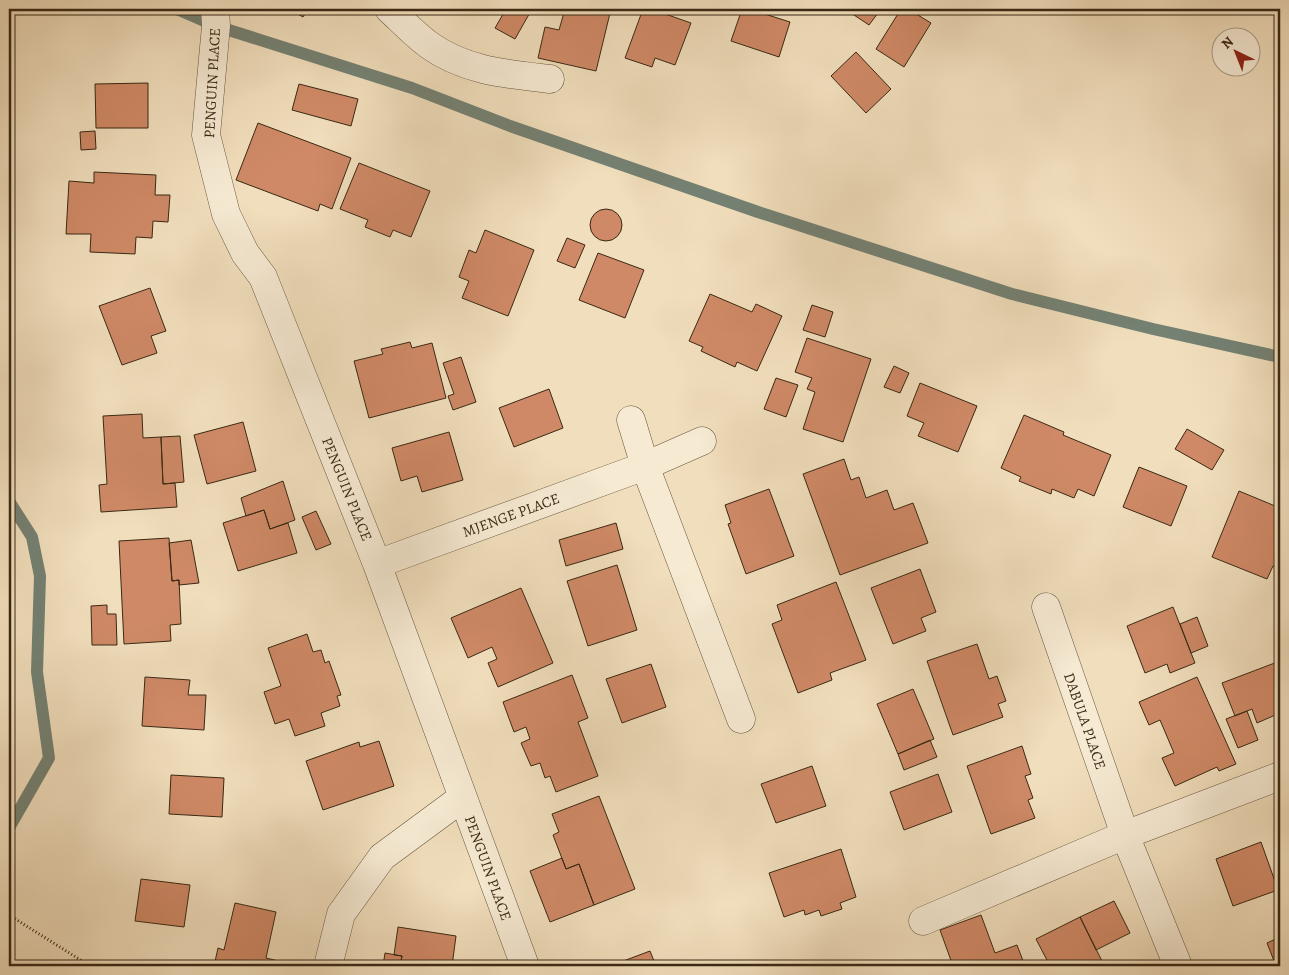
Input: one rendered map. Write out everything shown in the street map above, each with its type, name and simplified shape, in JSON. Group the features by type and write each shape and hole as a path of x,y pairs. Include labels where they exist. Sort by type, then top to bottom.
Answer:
{"street":[{"name":"PENGUIN PLACE","path":"215,9 215,35 206,134 226,214 245,253 262,277 377,564 525,966"},
{"path":"389,9 428,44 463,64 492,72 550,79"},
{"path":"631,420 645,466 741,718"},
{"name":"MJENGE PLACE","path":"377,564 645,466 702,441"},
{"name":"DABULA PLACE","path":"1046,607 1125,836 1178,966"},
{"path":"923,921 1125,836 1280,776"},
{"path":"328,966 342,914 382,857 462,798"}],"path":[{"path":"9,915 90,966"}],"building":[{"path":"289,9 308,9 303,17"},
{"path":"506,9 532,9 515,39 495,28"},
{"path":"565,9 611,9 596,71 538,58 545,27 559,30"},
{"path":"643,9 651,9 691,23 675,65 655,58 652,67 625,58"},
{"path":"742,9 749,9 790,22 779,57 731,41"},
{"path":"845,9 881,9 869,25"},
{"path":"901,9 908,9 931,23 904,67 876,49"},
{"path":"856,52 891,89 866,113 831,76"},
{"path":"148,83 148,128 96,128 95,84"},
{"path":"299,84 358,99 351,126 292,110"},
{"path":"258,123 351,158 332,209 320,204 318,211 236,180"},
{"path":"95,131 96,149 81,150 80,132"},
{"path":"359,163 430,191 411,237 393,230 390,237 365,227 368,220 340,209"},
{"path":"94,172 156,175 155,195 170,195 168,222 153,221 152,238 136,237 135,254 90,252 91,234 66,234 69,181 94,183"},
{"path":"606,209 617,214 622,225 617,236 606,241 595,236 590,225 595,214"},
{"path":"485,230 534,250 508,316 462,298 469,281 459,277 469,250 476,253"},
{"path":"567,238 585,245 575,268 557,261"},
{"path":"598,253 644,270 625,318 579,300"},
{"path":"150,288 166,331 151,336 157,353 122,365 99,306"},
{"path":"710,294 752,312 756,304 782,316 757,371 737,362 735,367 701,351 703,347 689,341"},
{"path":"812,305 833,312 825,337 803,330"},
{"path":"807,338 871,359 843,442 803,429 815,392 807,389 812,378 795,372"},
{"path":"410,342 412,348 432,343 446,398 369,418 354,361 383,354 381,349"},
{"path":"461,357 476,402 453,410 448,396 454,394 443,363"},
{"path":"894,366 909,373 900,393 884,387"},
{"path":"776,378 798,385 786,417 764,409"},
{"path":"920,383 977,406 958,452 918,436 924,423 907,416"},
{"path":"549,389 563,428 514,447 499,408"},
{"path":"142,414 143,438 161,437 163,484 175,483 177,507 101,512 99,485 107,484 103,416"},
{"path":"1024,415 1064,432 1063,435 1111,455 1094,496 1078,489 1074,498 1052,489 1051,494 1019,481 1021,477 1001,468"},
{"path":"243,422 256,471 207,484 194,435"},
{"path":"1187,429 1224,450 1212,470 1175,449"},
{"path":"449,432 463,480 422,492 417,476 401,481 392,448"},
{"path":"180,436 184,482 163,484 161,437"},
{"path":"844,459 851,480 859,477 866,498 887,490 894,510 913,503 928,543 840,575 803,474"},
{"path":"1139,467 1187,486 1171,526 1123,507"},
{"path":"283,481 295,520 270,529 264,510 246,516 241,498"},
{"path":"769,489 794,556 746,574 728,524 731,523 725,505"},
{"path":"1239,491 1280,508 1280,570 1273,566 1267,579 1212,557"},
{"path":"264,510 270,529 288,523 297,553 238,571 223,523"},
{"path":"316,511 331,544 316,550 302,517"},
{"path":"616,523 623,549 566,566 559,540"},
{"path":"169,538 172,581 179,580 181,624 170,625 171,641 124,644 119,541"},
{"path":"191,540 199,583 179,585 179,580 172,581 169,543"},
{"path":"617,565 637,630 588,646 567,581"},
{"path":"920,569 936,612 921,618 926,631 893,644 871,588"},
{"path":"836,582 866,660 830,673 832,680 798,693 772,624 782,620 777,605"},
{"path":"521,588 553,663 498,687 488,663 497,659 492,647 468,658 451,618"},
{"path":"107,605 107,614 116,614 117,645 92,645 91,606"},
{"path":"1173,607 1195,663 1170,673 1167,664 1145,673 1127,626"},
{"path":"1197,617 1208,646 1191,653 1180,624"},
{"path":"307,634 313,652 321,650 325,663 329,661 341,695 337,696 340,706 321,713 325,726 295,736 289,719 275,724 264,692 281,686 268,648"},
{"path":"977,644 989,679 997,676 1006,701 998,704 1003,717 953,735 927,661"},
{"path":"1280,661 1280,713 1257,723 1252,709 1235,716 1222,683"},
{"path":"651,664 666,707 622,723 606,679"},
{"path":"572,675 588,718 578,722 598,776 556,792 550,776 545,778 540,763 531,766 521,743 530,739 526,727 514,732 503,702"},
{"path":"145,677 190,680 188,695 206,695 204,730 142,726"},
{"path":"1197,677 1236,764 1219,771 1217,767 1175,786 1162,758 1174,753 1160,720 1149,725 1139,702"},
{"path":"913,689 934,739 898,754 877,704"},
{"path":"1247,711 1258,740 1238,748 1226,719"},
{"path":"930,740 937,757 904,770 898,754"},
{"path":"379,741 394,786 323,810 306,761 359,742 360,747"},
{"path":"1022,746 1031,774 1025,776 1033,798 1028,800 1035,818 991,834 967,766"},
{"path":"812,766 826,806 776,823 761,784"},
{"path":"938,774 952,812 904,830 890,792"},
{"path":"171,775 224,778 222,817 169,814"},
{"path":"599,796 635,889 594,905 579,864 566,869 553,835 559,832 552,814"},
{"path":"1261,842 1278,890 1233,906 1216,859"},
{"path":"841,849 856,897 840,903 842,909 821,916 819,910 805,915 804,910 784,917 769,873"},
{"path":"562,858 566,869 579,864 594,905 550,922 530,871"},
{"path":"141,879 190,885 184,927 135,921"},
{"path":"1114,901 1130,933 1096,950 1080,917"},
{"path":"235,903 276,912 266,958 283,962 282,966 214,966 218,948 224,950"},
{"path":"981,915 995,953 1017,945 1025,966 953,966 940,930"},
{"path":"1080,917 1103,963 1097,966 1050,966 1036,939"},
{"path":"398,927 456,936 452,966 400,966 402,956 394,955"},
{"path":"1280,937 1280,966 1276,966 1267,943"},
{"path":"650,951 656,966 610,966"},
{"path":"385,953 402,956 400,966 383,966"}],"waterway":[{"path":"177,9 216,26 412,88 510,126 758,212 1012,294 1153,329 1280,357"},
{"path":"9,501 32,537 40,576 37,672 49,758 9,828"}]}
